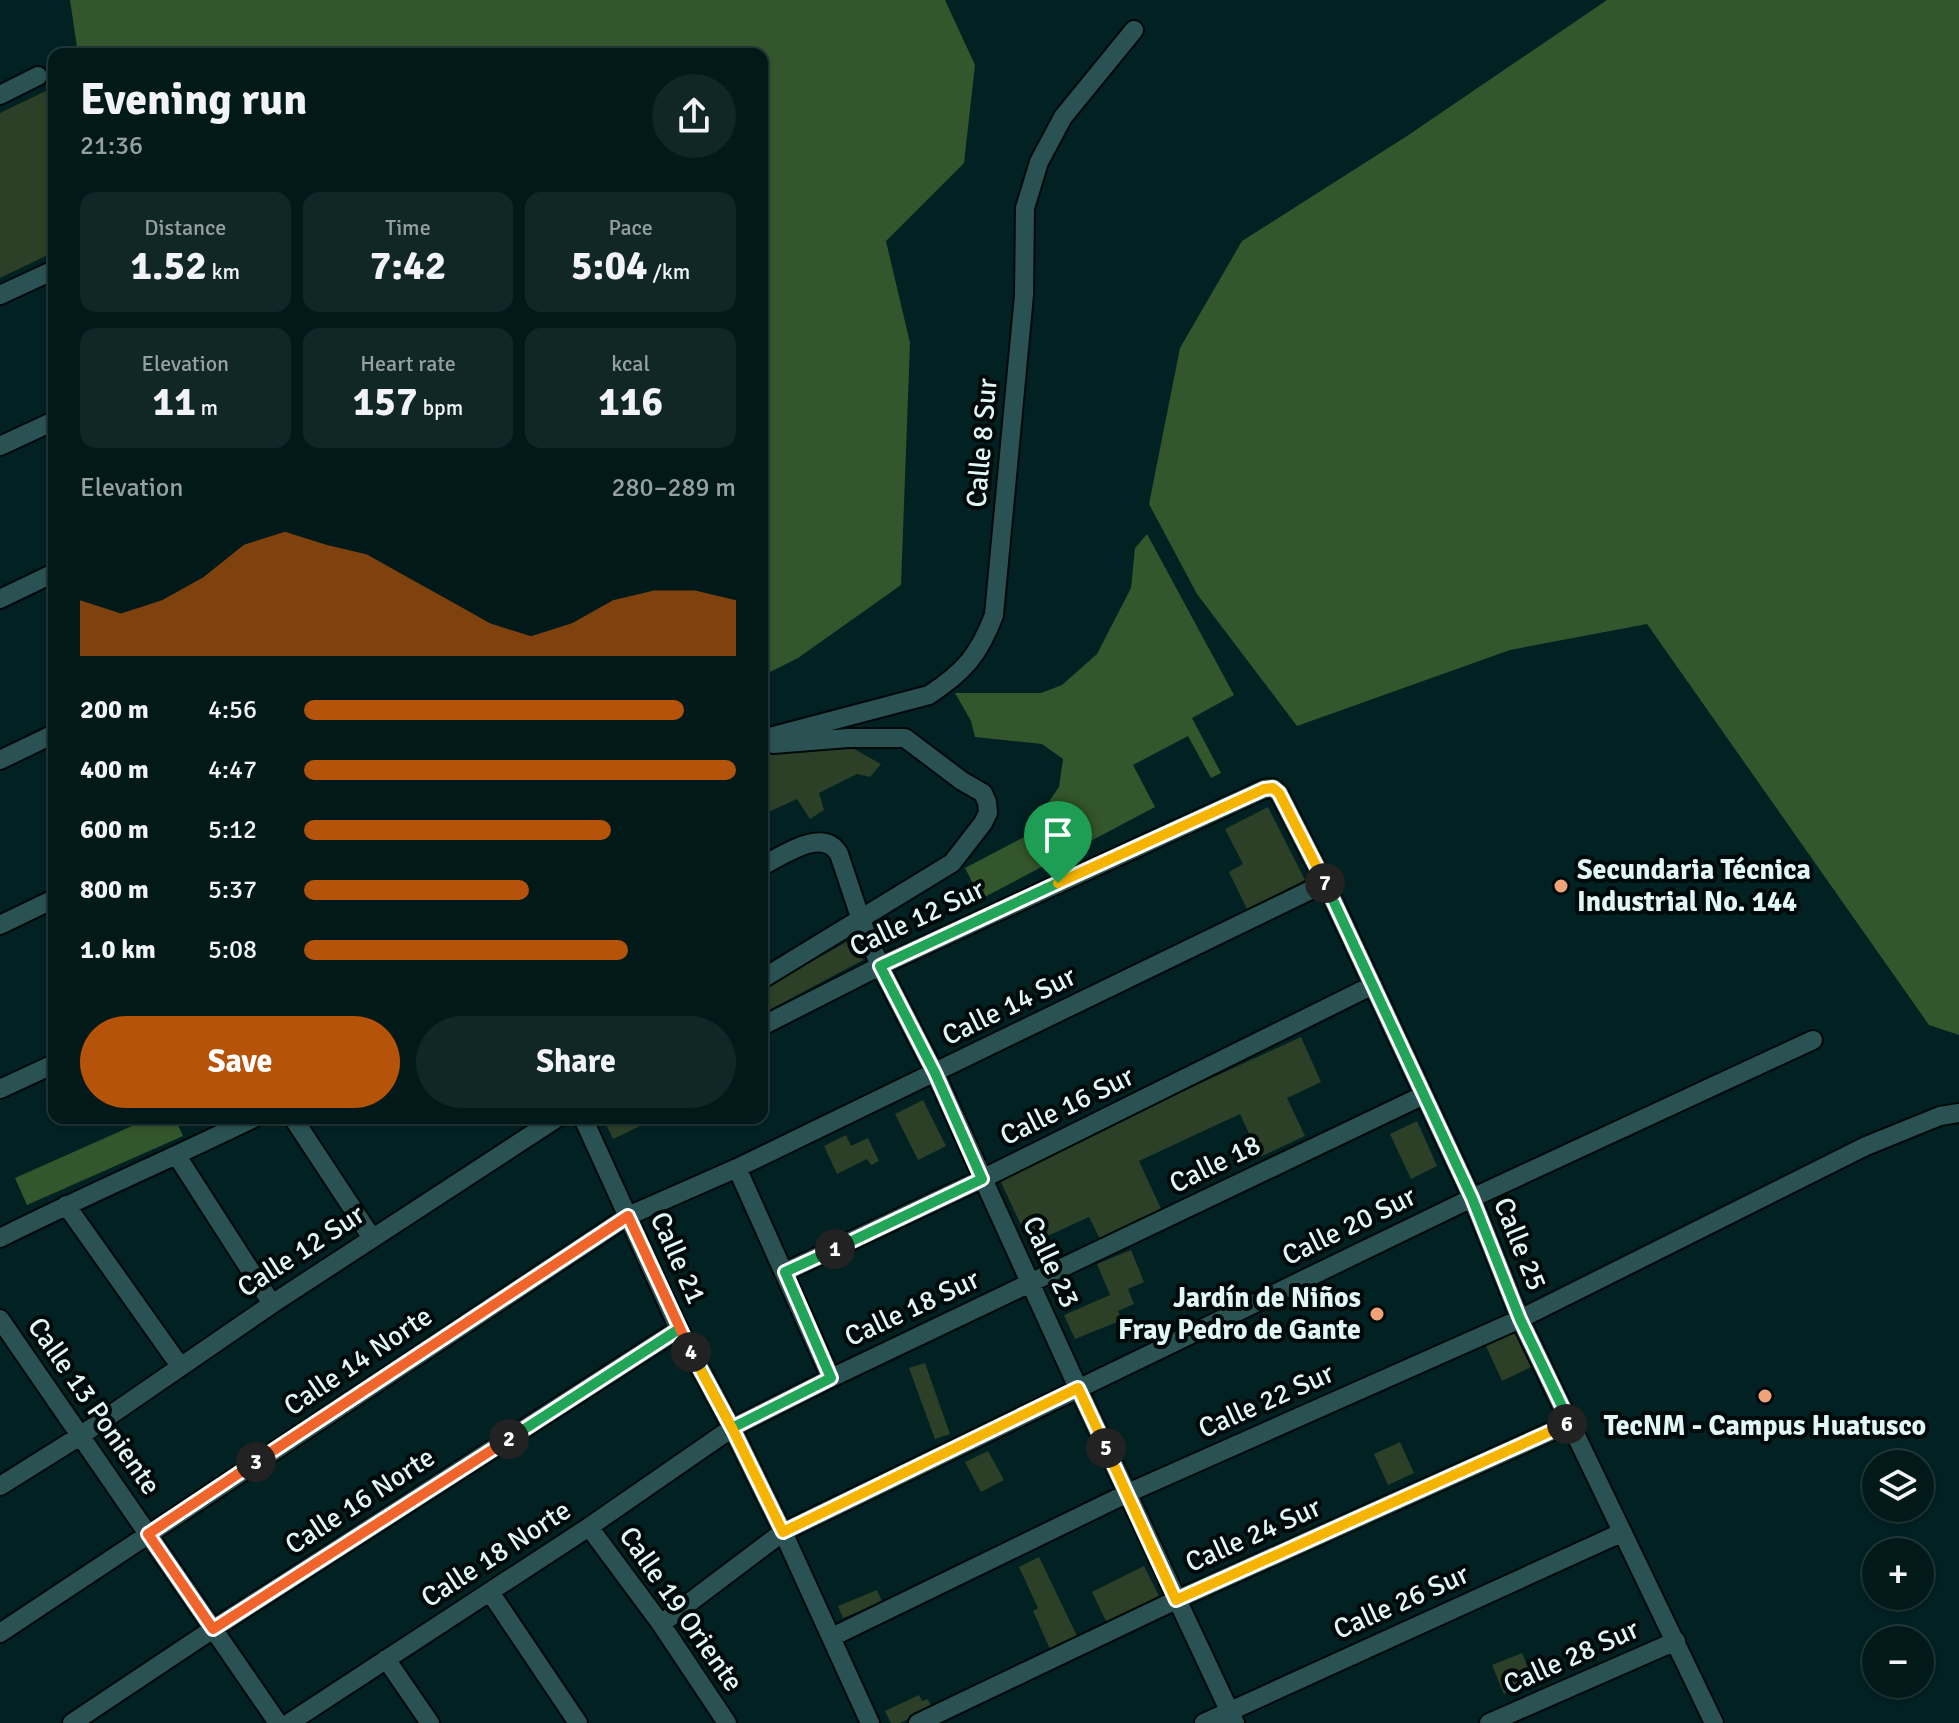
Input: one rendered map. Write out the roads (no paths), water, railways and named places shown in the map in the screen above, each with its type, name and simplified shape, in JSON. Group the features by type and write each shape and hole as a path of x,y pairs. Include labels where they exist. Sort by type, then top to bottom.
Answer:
{"street":[{"name":"Calle 8 Sur","path":"768,738 929,695 947,684 974,657 986,637 994,615 1024,295 1025,208 1039,162 1063,117 1134,30"},
{"path":"0,95 38,76"},
{"path":"0,295 48,273"},
{"path":"0,446 48,424"},
{"path":"0,599 48,576"},
{"path":"0,760 48,737"},
{"name":"Calle 8 Sur","path":"768,742 905,738 983,793 988,813 952,863 768,975"},
{"name":"Calle 25","path":"1273,788 1279,793 1325,883 1472,1198 1520,1319 1714,1723"},
{"name":"Calle 12 Sur","path":"768,1023 880,966 1264,789 1273,788"},
{"name":"Calle 23","path":"768,863 808,843 819,842 835,847 839,854 880,966 935,1073 1232,1717"},
{"name":"Calle 14 Sur","path":"628,1216 737,1168 1325,883"},
{"path":"0,925 48,902"},
{"name":"Calle 16 Sur","path":"785,1272 982,1179 1373,985"},
{"name":"Calle 20 Sur","path":"661,1624 783,1532 1472,1198 1813,1040"},
{"path":"0,1089 48,1067"},
{"name":"Calle 18","path":"1031,1283 1424,1095"},
{"name":"Calle 22 Sur","path":"832,1637 1128,1493 1520,1319 1866,1146 1950,1114"},
{"path":"0,1238 242,1124"},
{"path":"297,1124 372,1238"},
{"name":"Calle 12 Sur","path":"0,1486 548,1124"},
{"name":"Calle 21","path":"586,1124 679,1329 783,1532 870,1723"},
{"path":"177,1156 272,1304"},
{"path":"737,1168 831,1378"},
{"path":"66,1205 180,1366"},
{"name":"Calle 14 Norte","path":"0,1633 628,1216"},
{"name":"Calle 18 Sur","path":"732,1428 1031,1283"},
{"name":"Calle 16 Norte","path":"72,1723 679,1329"},
{"name":"Calle 13 Poniente","path":"3,1330 278,1723"},
{"name":"Calle 24 Sur","path":"918,1723 1176,1600 1570,1423"},
{"name":"Calle 18 Norte","path":"289,1723 589,1527 732,1428"},
{"name":"Calle 19 Oriente","path":"589,1527 661,1624 727,1723"},
{"name":"Calle 26 Sur","path":"1204,1723 1232,1717 1621,1533"},
{"path":"490,1592 578,1723"},
{"name":"Calle 28 Sur","path":"1489,1723 1676,1641"},
{"path":"386,1659 430,1723"}],"place":[{"name":"Secundaria Técnica Industrial No. 144","path":"1561,886"},
{"name":"Jardín de Niños Fray Pedro de Gante","path":"1377,1314"},
{"name":"TecNM - Campus Huatusco","path":"1765,1396"}]}
